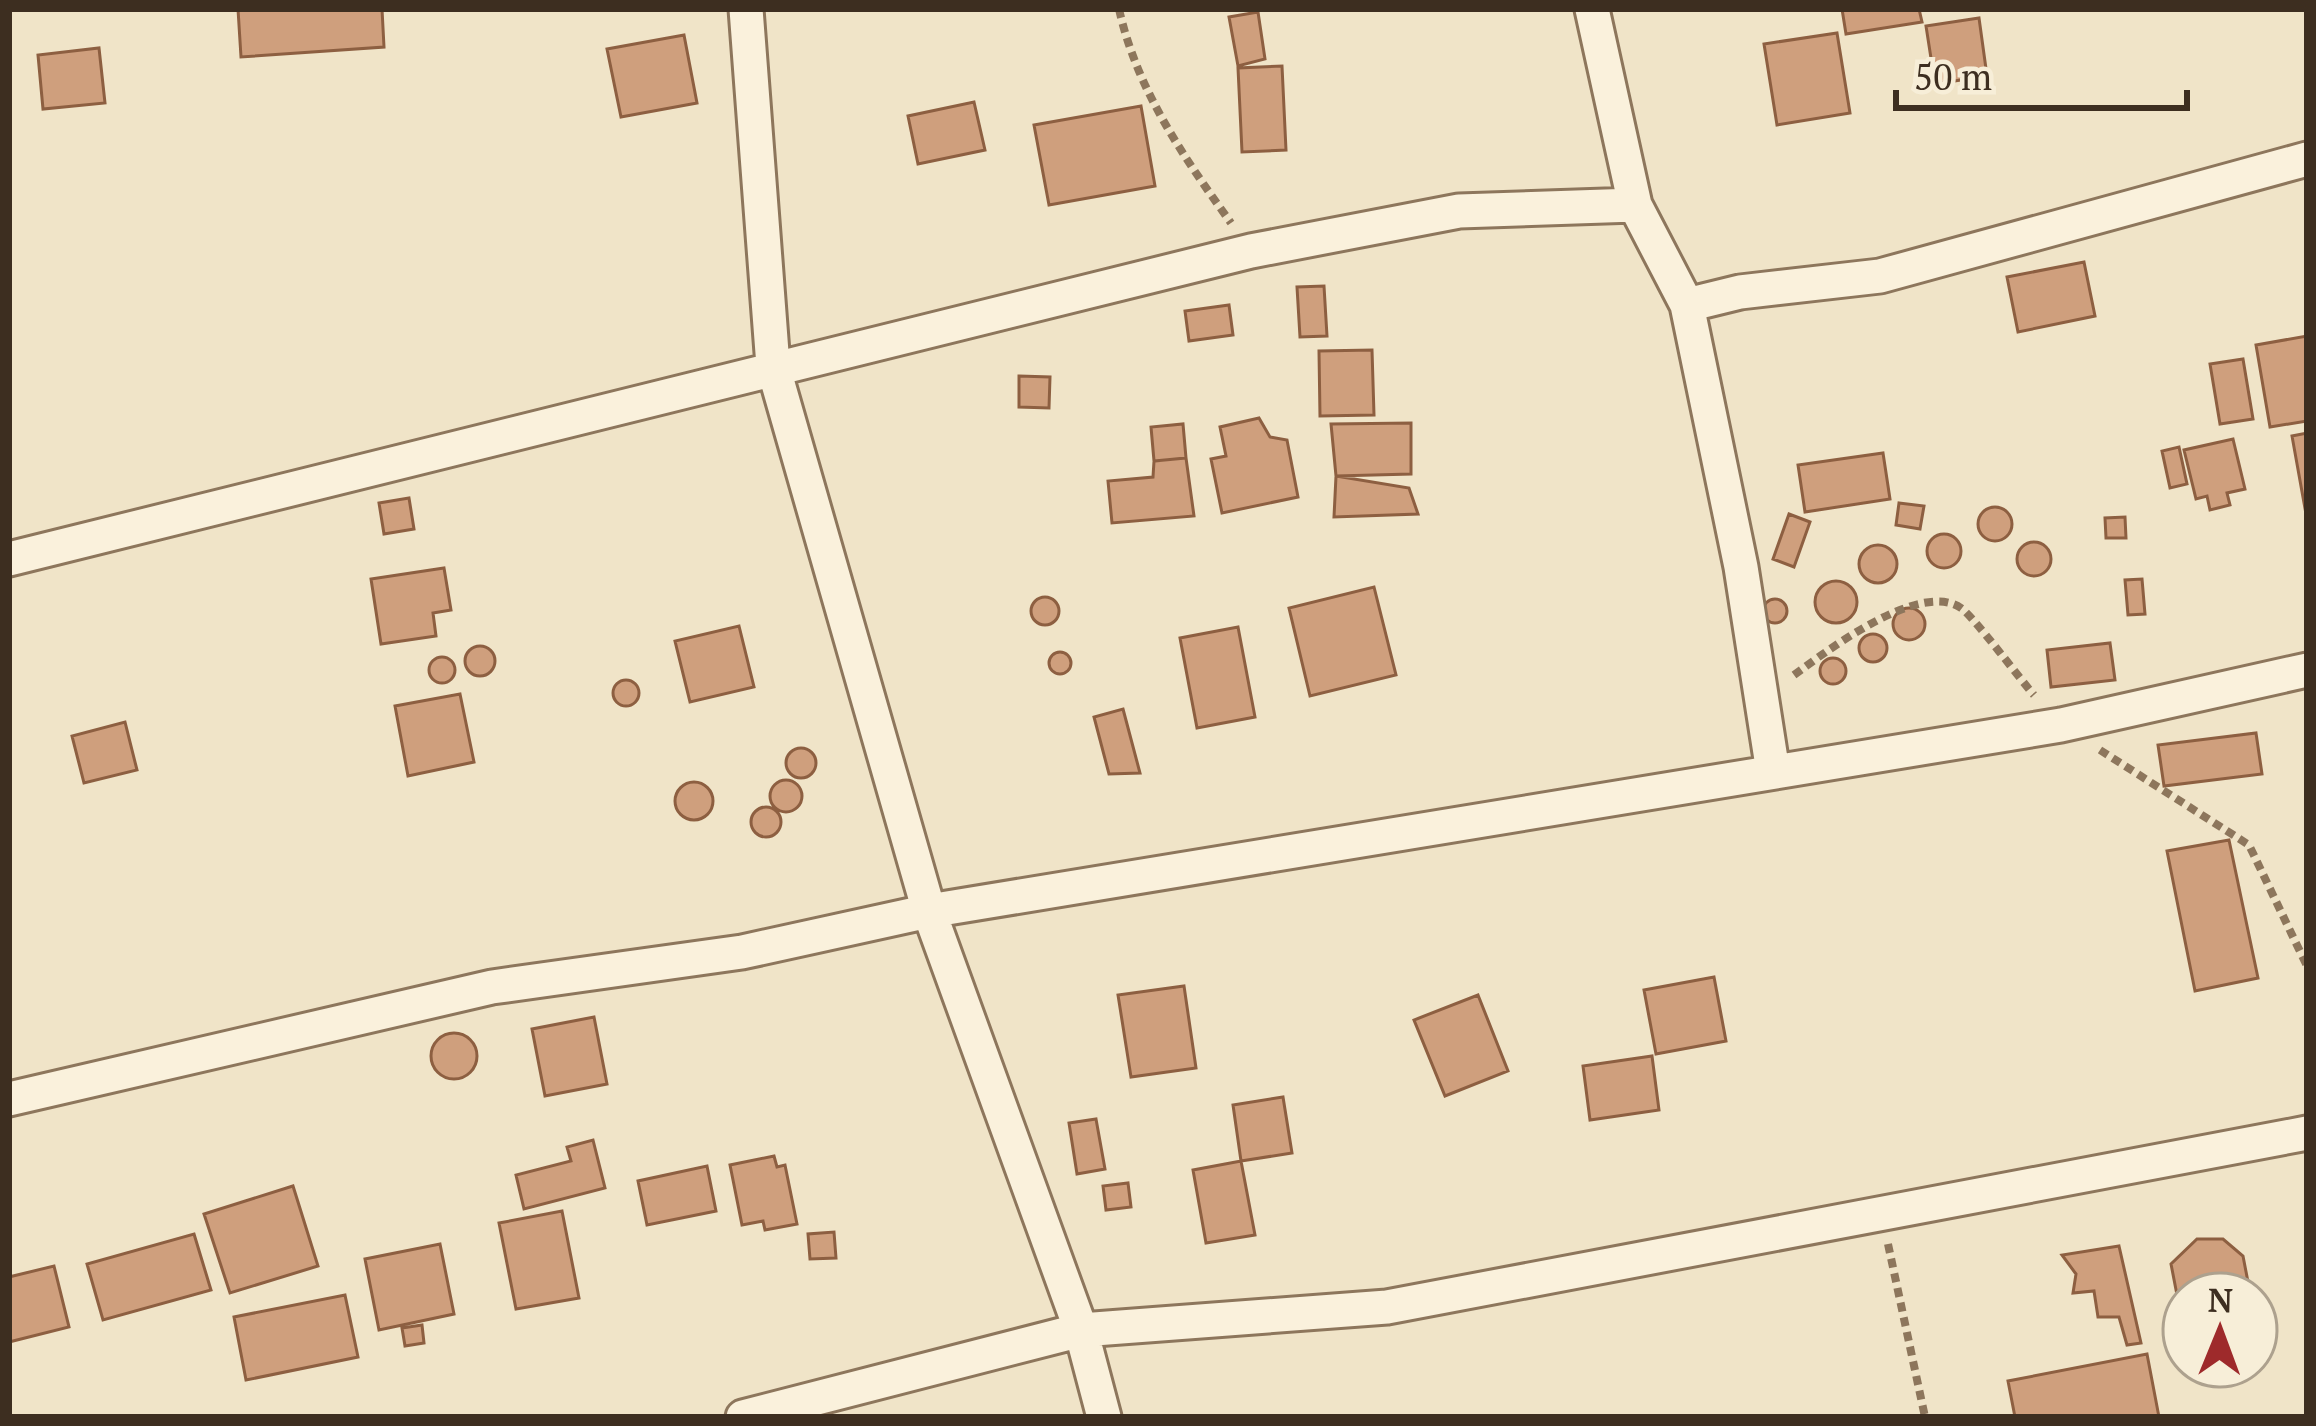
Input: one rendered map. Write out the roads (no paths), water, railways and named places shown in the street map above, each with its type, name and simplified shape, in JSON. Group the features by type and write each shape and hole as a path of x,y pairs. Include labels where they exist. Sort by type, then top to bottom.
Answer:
{"street":[{"path":"746,9 772,366 929,910 1081,1330 1104,1417"},
{"path":"1592,9 1635,205 1687,304 1765,707 1773,772"},
{"path":"1687,304 1740,292 1880,276 2307,159"},
{"path":"9,559 772,366 1252,251 1459,212 1635,205"},
{"path":"9,1099 492,987 742,952 929,910 2061,725 2307,670"},
{"path":"743,1417 1081,1330 1387,1307 2307,1133"}]}
